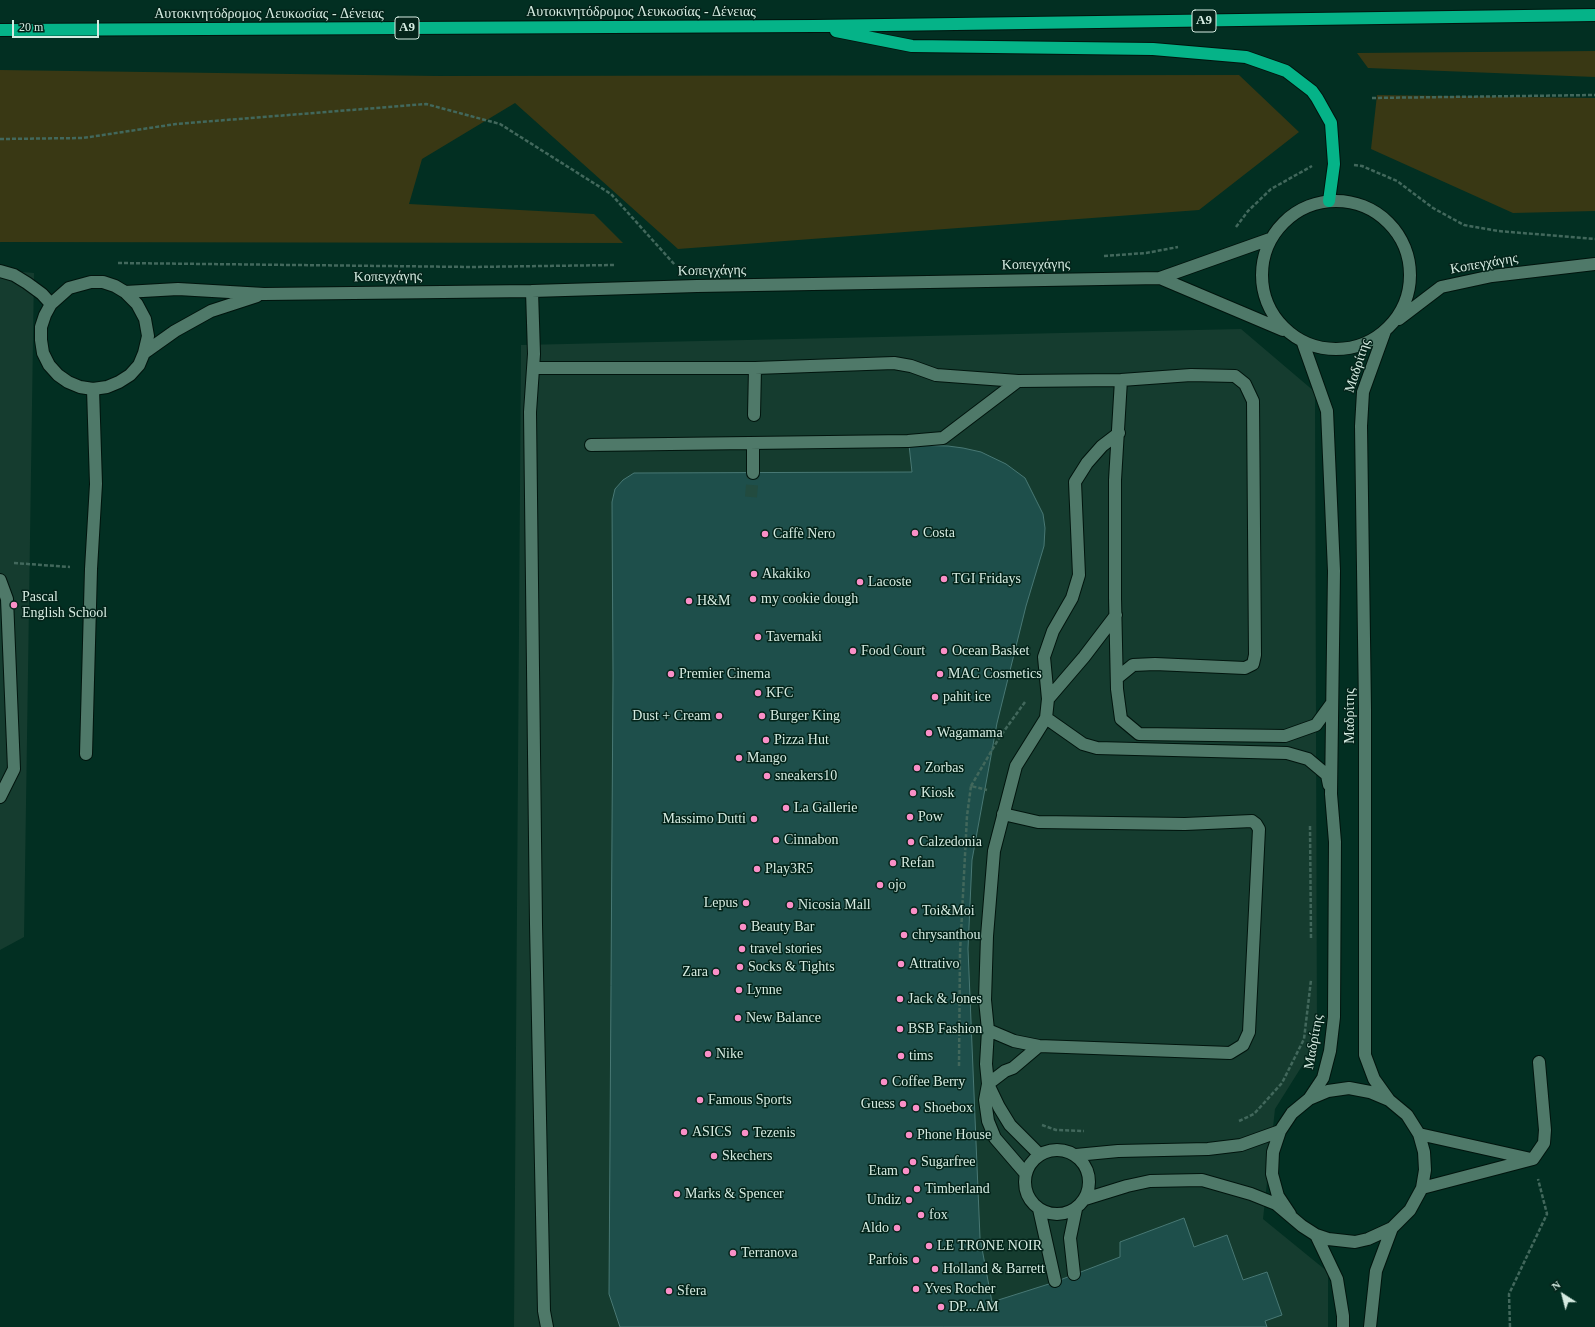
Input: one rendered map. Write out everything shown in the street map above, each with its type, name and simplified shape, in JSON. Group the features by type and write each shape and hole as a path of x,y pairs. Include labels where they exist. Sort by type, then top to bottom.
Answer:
{"highway":[{"name":"Αυτοκινητόδρομος Λευκωσίας - Δένειας","path":"0,30 813,26 1595,15"},
{"path":"813,26 912,46 1153,49 1246,57 1286,72 1312,91 1331,123 1334,164 1329,201"}],"street":[{"path":"1284,330 1269,311 1262,287 1262,262 1270,239 1285,220 1306,207 1329,201 1351,202 1372,210 1389,223 1402,241 1409,262 1410,284 1404,305 1388,328"},
{"name":"Κοπεγχάγης","path":"125,292 178,289 264,294 532,291 697,286 1160,278 1270,239"},
{"name":"Κοπεγχάγης","path":"1160,278 1284,330 1303,343 1319,348 1337,350 1354,348 1370,341 1441,287 1492,276 1595,264"},
{"path":"0,271 14,275 27,283 42,294 51,304"},
{"path":"103,282 125,292 137,304 145,319 148,336 144,353 139,365 130,375 119,382 106,387 94,389 80,387 58,375 49,365 43,353 41,340 41,327 51,304 69,288 80,284 103,282"},
{"path":"532,291 534,354 530,412 536,924 544,1311 547,1327"},
{"name":"Κοπεγχάγης","path":"144,353 175,331 211,311 264,294"},
{"name":"Μαδρίτης","path":"1388,328 1363,392 1361,426 1365,694 1365,1055 1374,1079 1389,1100"},
{"name":"Μαδρίτης","path":"1303,343 1327,411 1334,586 1331,794 1335,842 1334,1017 1330,1051 1323,1078 1309,1099"},
{"path":"533,368 755,368 894,363 911,366 936,375 1018,381 1121,380 1191,375 1235,376 1245,384 1253,401 1255,655 1253,664 1245,668 1155,664 1133,665 1117,678"},
{"path":"754,415 755,368"},
{"path":"1121,380 1115,480 1117,678 1121,719 1140,734 1285,736 1316,725 1332,703"},
{"path":"591,445 908,441 943,438 1018,381"},
{"path":"86,754 91,569 96,484 94,389"},
{"path":"1026,1174 995,1138 988,1120 985,1100 988,1084 986,1064 988,1030 985,1000 987,936 994,851 1016,766 1046,718 1048,699 1044,657 1053,631 1072,598 1079,575 1075,482 1087,463 1102,446 1119,433"},
{"path":"753,443 753,473"},
{"path":"0,580 7,599 14,769 0,797"},
{"path":"1048,699 1084,657 1116,614"},
{"path":"1046,718 1083,744 1097,748 1287,753 1308,759 1327,775 1331,794"},
{"path":"988,1030 1014,1040 1039,1046 1180,1053 1230,1053 1243,1045 1249,1032 1259,829 1252,821 1185,824 1038,822 1003,814"},
{"path":"988,1084 1005,1071 1013,1068 1039,1046"},
{"path":"1422,1188 1533,1159 1544,1143 1546,1130 1539,1062"},
{"path":"988,1084 1010,1125 1040,1155"},
{"path":"1085,1199 1127,1186 1150,1181 1202,1180 1251,1194 1276,1204 1290,1214 1302,1226 1316,1234 1341,1242 1355,1242 1381,1235 1392,1228 1410,1210 1422,1188 1425,1164 1424,1152 1419,1134 1406,1114 1389,1100 1370,1092 1349,1088 1328,1091 1309,1099 1292,1113 1280,1131 1273,1152 1272,1174 1278,1196 1290,1214"},
{"path":"1076,1156 1118,1151 1208,1150 1241,1145 1280,1131"},
{"path":"1419,1134 1533,1159"},
{"path":"1055,1150 1064,1150 1076,1156 1087,1169 1090,1179 1089,1189 1085,1199 1076,1209 1060,1214 1049,1214 1033,1204 1026,1190 1026,1174 1029,1167 1040,1155 1055,1150"},
{"path":"1039,1209 1055,1281"},
{"path":"1074,1274 1070,1238 1076,1209"},
{"path":"1370,1327 1376,1271 1392,1228"},
{"path":"1316,1234 1337,1279 1343,1316 1343,1327"}],"path":[{"path":"1372,98 1595,94"},
{"path":"0,139 82,138 176,124 426,104 500,124 611,194 674,264 697,286"},
{"path":"1232,233 1248,211 1271,189 1315,165 1334,164 1362,166 1397,181 1433,208 1464,225 1498,231 1595,239"},
{"path":"1102,256 1146,253 1180,247"},
{"path":"112,263 472,267 619,265"},
{"path":"666,264 681,264"},
{"path":"8,563 91,569"},
{"path":"971,786 999,738 1026,701"},
{"path":"1510,1327 1509,1294 1547,1214 1533,1159"}],"shaded area":[{"path":"1595,51 1595,77 1368,68 1357,53"},
{"path":"0,70 437,76 1239,75 1299,132 1199,210 678,249 515,103 422,159 409,204 594,214 623,243 0,242"},
{"path":"1377,95 1595,98 1595,211 1513,213 1371,149"},
{"name":"Pascal English School","path":"0,270 34,273 24,937 0,950"},
{"path":"1241,329 1315,392 1317,1042 1275,1109 1263,1219 1328,1272 1328,1327 514,1327 521,345"}],"building":[{"name":"Nicosia Mall","path":"909,445 963,448 981,452 1006,464 1025,478 1043,514 1045,528 1044,546 1026,606 997,723 972,860 968,949 980,1238 992,1302 1052,1283 1120,1257 1120,1242 1184,1218 1194,1247 1227,1235 1243,1280 1267,1272 1282,1315 1265,1321 1267,1327 620,1327 609,1294 613,677 612,502 615,489 623,480 634,473 912,472"}],"tunnel":[{"path":"751,497 753,473"}],"place":[{"name":"Costa","path":"915,533"},
{"name":"Caffè Nero","path":"765,534"},
{"name":"Akakiko","path":"754,574"},
{"name":"TGI Fridays","path":"944,579"},
{"name":"Lacoste","path":"860,582"},
{"name":"my cookie dough","path":"753,599"},
{"name":"H&M","path":"689,601"},
{"name":"Pascal English School","path":"14,605"},
{"name":"Tavernaki","path":"758,637"},
{"name":"Food Court","path":"853,651"},
{"name":"Ocean Basket","path":"944,651"},
{"name":"Premier Cinema","path":"671,674"},
{"name":"MAC Cosmetics","path":"940,674"},
{"name":"KFC","path":"758,693"},
{"name":"pahit ice","path":"935,697"},
{"name":"Dust + Cream","path":"719,716"},
{"name":"Burger King","path":"762,716"},
{"name":"Wagamama","path":"929,733"},
{"name":"Pizza Hut","path":"766,740"},
{"name":"Mango","path":"739,758"},
{"name":"Zorbas","path":"917,768"},
{"name":"sneakers10","path":"767,776"},
{"name":"Kiosk","path":"913,793"},
{"name":"La Gallerie","path":"786,808"},
{"name":"Pow","path":"910,817"},
{"name":"Massimo Dutti","path":"754,819"},
{"name":"Cinnabon","path":"776,840"},
{"name":"Calzedonia","path":"911,842"},
{"name":"Refan","path":"893,863"},
{"name":"Play3R5","path":"757,869"},
{"name":"ojo","path":"880,885"},
{"name":"Lepus","path":"746,903"},
{"name":"Nicosia Mall","path":"790,905"},
{"name":"Toi&Moi","path":"914,911"},
{"name":"Beauty Bar","path":"743,927"},
{"name":"chrysanthou","path":"904,935"},
{"name":"travel stories","path":"742,949"},
{"name":"Attrativo","path":"901,964"},
{"name":"Socks & Tights","path":"740,967"},
{"name":"Zara","path":"716,972"},
{"name":"Lynne","path":"739,990"},
{"name":"Jack & Jones","path":"900,999"},
{"name":"New Balance","path":"738,1018"},
{"name":"BSB Fashion","path":"900,1029"},
{"name":"Nike","path":"708,1054"},
{"name":"tims","path":"901,1056"},
{"name":"Coffee Berry","path":"884,1082"},
{"name":"Famous Sports","path":"700,1100"},
{"name":"Guess","path":"903,1104"},
{"name":"Shoebox","path":"916,1108"},
{"name":"ASICS","path":"684,1132"},
{"name":"Tezenis","path":"745,1133"},
{"name":"Phone House","path":"909,1135"},
{"name":"Skechers","path":"714,1156"},
{"name":"Sugarfree","path":"913,1162"},
{"name":"Etam","path":"906,1171"},
{"name":"Timberland","path":"917,1189"},
{"name":"Marks & Spencer","path":"677,1194"},
{"name":"Undiz","path":"909,1200"},
{"name":"fox","path":"921,1215"},
{"name":"Aldo","path":"897,1228"},
{"name":"LE TRONE NOIR","path":"929,1246"},
{"name":"Terranova","path":"733,1253"},
{"name":"Parfois","path":"916,1260"},
{"name":"Holland & Barrett","path":"935,1269"},
{"name":"Yves Rocher","path":"916,1289"},
{"name":"Sfera","path":"669,1291"},
{"name":"DP...AM","path":"941,1307"}]}
